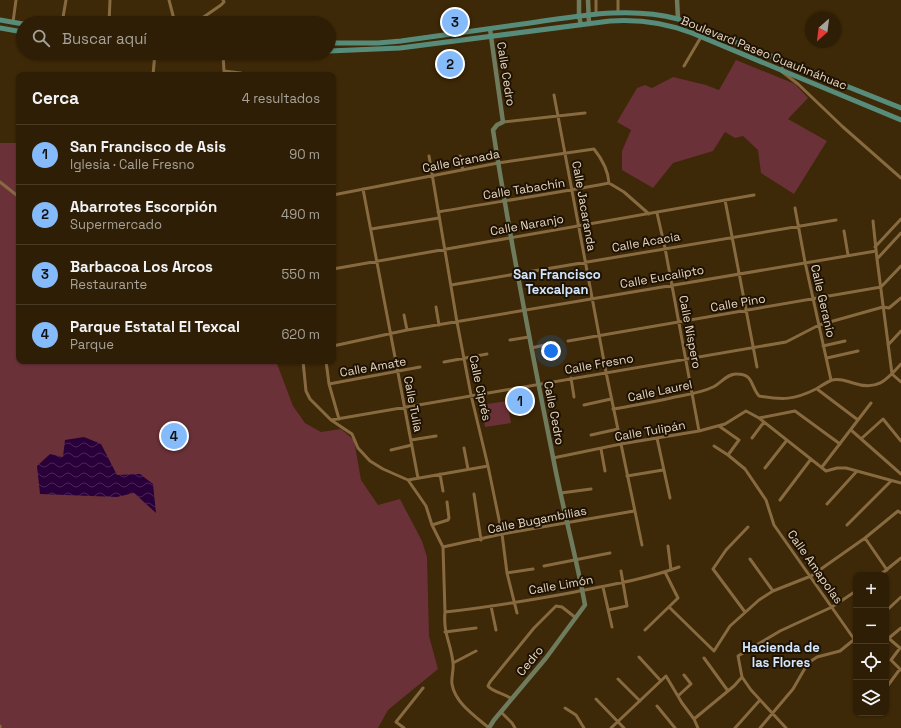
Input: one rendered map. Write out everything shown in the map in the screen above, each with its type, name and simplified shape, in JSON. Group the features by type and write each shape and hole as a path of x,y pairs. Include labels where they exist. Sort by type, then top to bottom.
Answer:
{"main road":[{"name":"Boulevard Paseo Cuauhnáhuac","path":"336,43 378,43 401,41 579,16 644,13 678,19 901,108"},
{"path":"0,20 16,23"},
{"name":"Boulevard Paseo Cuauhnáhuac","path":"336,50 400,48 623,20 649,22 681,28 901,120"},
{"path":"0,28 16,31"}],"street":[{"path":"13,22 16,0"},
{"path":"63,16 66,0"},
{"path":"109,16 110,0"},
{"path":"169,0 174,16"},
{"path":"205,16 221,5 224,2 223,0"},
{"path":"579,0 579,16 581,25"},
{"path":"588,0 589,24"},
{"path":"596,0 596,15"},
{"path":"618,0 618,13"},
{"path":"677,0 678,19"},
{"name":"Calle Cedro","path":"490,29 503,122 497,125 493,130 498,163 531,348 585,605"},
{"path":"684,66 701,36"},
{"path":"153,72 154,60"},
{"path":"223,60 224,71 228,72"},
{"path":"785,61 781,71 798,84 843,127 901,178"},
{"name":"Calle Jacaranda","path":"554,95 566,152 578,226 611,399 642,545"},
{"path":"503,122 585,113"},
{"name":"Calle Granada","path":"336,194 498,163 594,149 606,167 609,183"},
{"name":"Calle Ciprés","path":"429,156 444,250 471,395 488,466 502,534 507,573 517,613"},
{"path":"460,156 463,170"},
{"path":"0,182 16,194"},
{"path":"609,183 624,192 649,214"},
{"name":"Calle Tabachín","path":"438,212 609,183"},
{"path":"363,189 376,261"},
{"name":"Calle Naranjo","path":"336,268 754,195"},
{"path":"724,200 757,367"},
{"name":"Calle Geranio","path":"795,208 823,346 832,380"},
{"name":"Calle Níspero","path":"657,212 699,431"},
{"path":"371,229 439,218"},
{"path":"876,249 901,219"},
{"name":"Calle Acacia","path":"451,285 836,220"},
{"path":"873,220 892,374 901,382"},
{"path":"844,231 848,255"},
{"path":"877,259 901,233"},
{"name":"Calle Eucalipto","path":"336,345 407,330 876,249"},
{"name":"Calle Tulia","path":"376,261 418,478"},
{"path":"881,287 901,266"},
{"name":"Calle Pino","path":"568,341 881,287"},
{"name":"Calle Fresno","path":"331,420 685,358 786,342 819,325 883,307 889,308 901,298"},
{"path":"436,307 439,325"},
{"path":"404,315 407,330"},
{"path":"888,345 901,331"},
{"path":"510,340 530,337"},
{"path":"823,346 845,341"},
{"path":"531,348 555,344"},
{"path":"827,358 858,350"},
{"path":"444,362 487,354"},
{"path":"303,364 306,391 310,399 331,420 352,434 358,448 370,461 383,469 408,480 426,506 432,525 443,547 445,632 453,663 452,684 458,700 489,728"},
{"path":"326,364 329,384 338,419"},
{"path":"858,420 816,389 832,380 841,380 862,386 872,386 892,374 901,364"},
{"name":"Calle Amate","path":"329,384 420,367"},
{"name":"Calle Laurel","path":"613,409 692,394 713,387 729,376 737,374 748,376 752,380 753,387 759,396 768,398 792,398 816,389"},
{"path":"571,378 574,397"},
{"path":"584,405 611,399"},
{"path":"822,467 871,403"},
{"name":"Calle Tulipán","path":"553,458 621,444 699,431 719,426 746,411 759,418"},
{"path":"759,418 795,411 840,444"},
{"path":"759,418 826,471 837,468 846,468 901,483"},
{"path":"862,438 883,418 901,441"},
{"path":"752,438 764,422"},
{"path":"719,426 739,440 728,455"},
{"path":"591,435 618,429"},
{"path":"851,430 862,438 901,474"},
{"path":"411,440 436,436"},
{"path":"657,438 670,498"},
{"path":"765,468 787,440"},
{"path":"391,450 412,445"},
{"name":"Calle Amapolas","path":"714,446 745,469 766,500 774,525 853,635"},
{"path":"464,448 468,469"},
{"path":"601,449 605,471"},
{"path":"780,500 811,459"},
{"path":"408,480 488,466"},
{"path":"627,476 663,470"},
{"path":"827,504 857,471"},
{"path":"440,474 444,491"},
{"path":"847,526 891,481"},
{"path":"561,493 591,489"},
{"path":"474,494 481,540"},
{"path":"432,525 448,520 447,502"},
{"path":"669,607 714,651 730,626 758,600 772,591 811,576 865,538 898,511 901,513"},
{"name":"Calle Bugambilias","path":"443,547 481,540 502,534 634,512"},
{"path":"746,612 713,569 726,550 748,527"},
{"path":"865,538 887,570"},
{"path":"668,546 672,570"},
{"path":"544,566 610,553"},
{"path":"884,572 901,558"},
{"path":"750,559 772,591"},
{"name":"Calle Limón","path":"445,612 514,603 603,586 665,572 679,567"},
{"path":"507,573 533,569"},
{"path":"608,610 627,606 620,571"},
{"path":"645,630 678,598 665,572"},
{"path":"603,586 612,627"},
{"path":"786,728 751,690 742,677 738,656 780,631 832,607 853,593"},
{"path":"889,609 901,597"},
{"name":"Cedro","path":"489,728 546,658 585,605"},
{"path":"491,606 496,630"},
{"path":"512,699 505,694 491,689 488,686 490,682 534,628 556,606 562,607 576,618"},
{"path":"445,632 476,628"},
{"path":"889,636 901,628"},
{"path":"889,638 900,648 891,660 901,670 889,684"},
{"path":"760,728 793,689 808,663 817,657 840,651 853,640"},
{"path":"453,663 476,651"},
{"path":"639,657 661,681"},
{"path":"704,658 728,691"},
{"path":"678,696 691,684 684,675"},
{"path":"611,728 666,676 694,719 698,728"},
{"path":"694,719 728,691 742,677"},
{"path":"618,679 640,701"},
{"path":"404,728 396,722 423,688"},
{"path":"596,699 624,728"},
{"path":"735,728 760,700"},
{"path":"657,706 675,728"},
{"path":"565,708 576,715 584,728"},
{"path":"501,712 515,728"}],"shaded area":[{"path":"736,60 795,84 808,98 788,119 827,141 794,194 761,173 758,150 743,136 735,138 725,132 713,151 673,163 653,188 622,170 622,151 631,130 617,122 637,88 645,85 652,88 673,77 706,85 719,90"},
{"path":"0,143 16,143 16,364 277,364 293,406 305,423 321,432 341,429 354,440 361,480 378,505 400,499 422,541 427,557 429,636 438,669 388,710 378,728 0,728"},
{"path":"507,401 511,423 485,427 481,405"}],"water":[{"path":"84,437 101,444 117,475 140,474 153,484 156,513 134,493 117,497 40,494 37,466 50,454 63,457 65,440"}],"place":[{"name":"Barbacoa Los Arcos","path":"455,22"},
{"name":"Abarrotes Escorpión","path":"450,64"},
{"name":"San Francisco de Asis","path":"520,401"},
{"name":"Parque Estatal El Texcal","path":"174,436"}],"district":[{"name":"San Francisco Texcalpan","path":"557,282"},
{"name":"Hacienda de las Flores","path":"781,654"}]}
